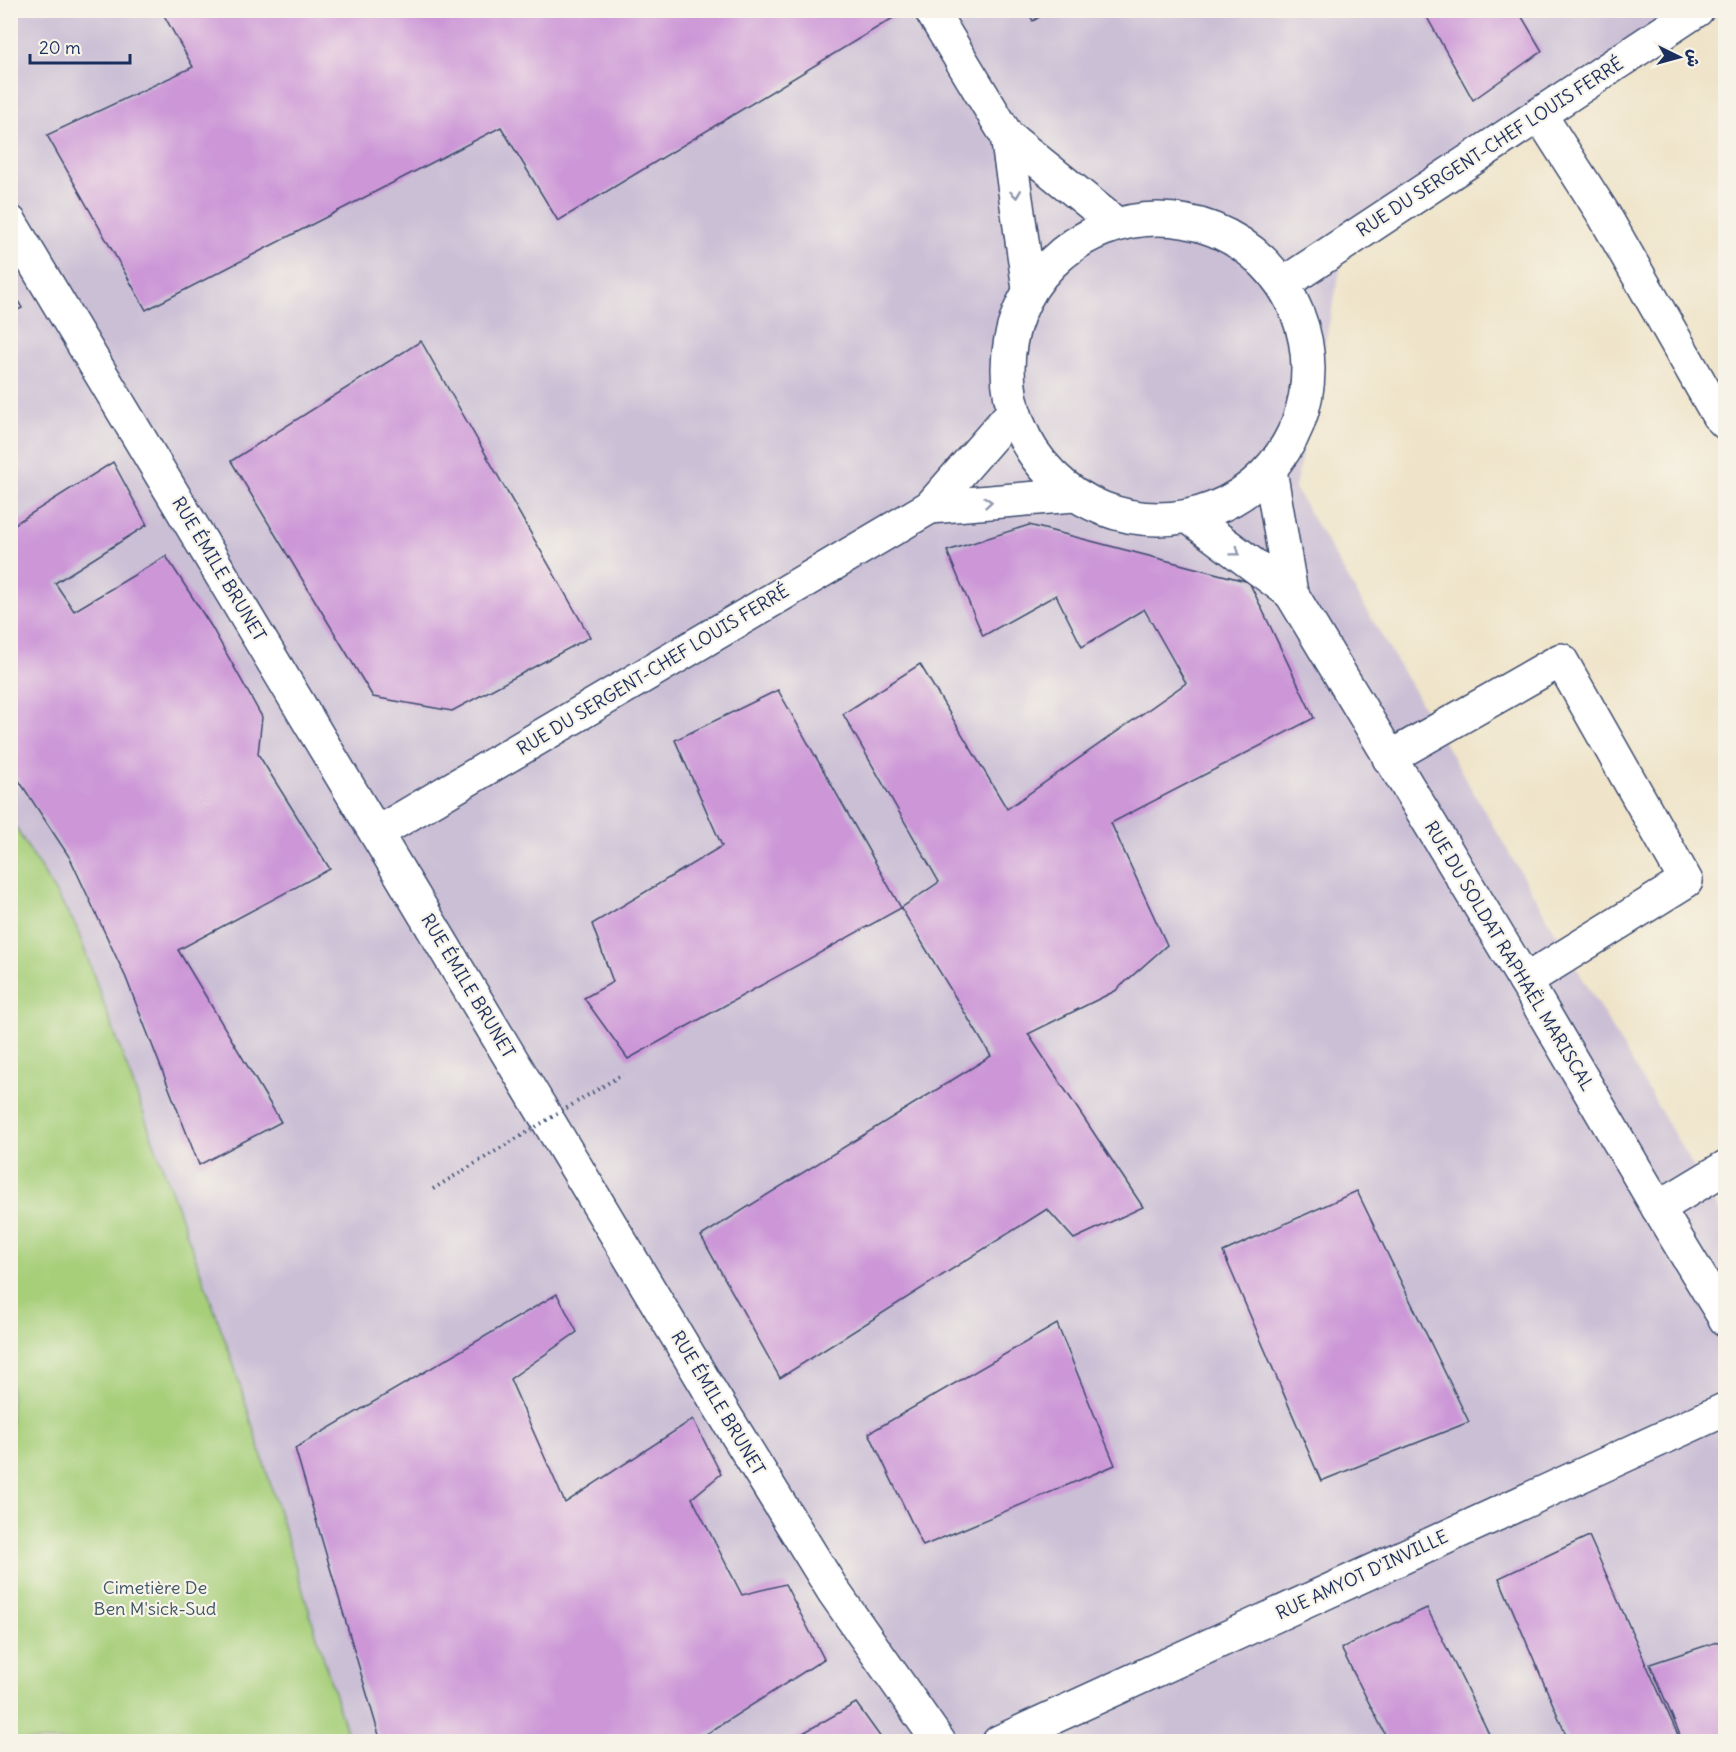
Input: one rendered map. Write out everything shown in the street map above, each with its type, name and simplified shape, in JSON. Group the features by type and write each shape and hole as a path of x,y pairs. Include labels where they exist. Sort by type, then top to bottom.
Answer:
{"street":[{"path":"932,10 1007,136 1116,224"},
{"name":"RUE DU SERGENT-CHEF LOUIS FERRÉ","path":"1283,284 1697,10"},
{"path":"1540,115 1604,215 1718,415 1725,423"},
{"path":"1007,136 1029,289"},
{"path":"1179,219 1237,240 1283,284 1298,314 1306,346 1308,379 1302,412 1289,442 1270,470 1233,500 1190,517 1149,520 1110,513 1074,495 1048,472 1027,444 1013,412 1007,370 1013,328 1029,289 1067,248 1116,224 1179,219"},
{"name":"RUE ÉMILE BRUNET","path":"10,222 710,1391 834,1592 939,1742"},
{"name":"RUE DU SERGENT-CHEF LOUIS FERRÉ","path":"377,833 930,507 1013,412"},
{"name":"RUE DU SOLDAT RAPHAËL MARISCAL","path":"1270,470 1291,593 1525,981 1725,1320"},
{"name":"RUE DU SERGENT-CHEF LOUIS FERRÉ","path":"930,507 1074,495"},
{"name":"RUE DU SOLDAT RAPHAËL MARISCAL","path":"1190,517 1291,593"},
{"path":"1389,758 1561,660 1686,880 1525,981"},
{"path":"1658,1208 1725,1167"},
{"name":"RUE AMYOT D'INVILLE","path":"999,1742 1725,1409"}],"path":[{"path":"433,1189 623,1074"}],"shaded area":[{"path":"11,11 1724,11 1344,252 1295,488 1725,1221 1725,1741 349,1741 233,1362 76,926 11,820"}],"green space":[{"name":"Cimetière De Ben M'sick-Sud","path":"11,820 76,926 233,1362 349,1741 11,1741"}],"building":[{"path":"161,10 902,10 903,12 558,221 501,127 146,310 47,135 193,67"},
{"path":"1027,10 1051,10 1033,21"},
{"path":"1423,10 1518,10 1542,51 1473,100"},
{"path":"10,287 22,308 10,314"},
{"path":"421,341 590,637 452,711 373,697 231,461"},
{"path":"113,462 147,525 55,583 74,611 166,556 211,626 262,717 258,754 330,869 178,950 281,1122 199,1165 126,978 70,858 10,767 10,527"},
{"path":"1029,525 1249,582 1314,718 1111,823 1167,945 1115,991 1028,1034 1143,1207 1074,1239 1047,1209 780,1378 701,1236 991,1056 901,908 939,882 843,714 920,664 1007,809 1186,683 1144,609 1082,647 1056,595 983,636 947,551"},
{"path":"778,690 901,908 628,1059 584,998 613,982 592,924 722,846 675,740"},
{"path":"1357,1191 1469,1422 1321,1481 1223,1252"},
{"path":"557,1294 577,1332 510,1379 565,1503 693,1419 721,1474 692,1498 742,1595 785,1584 824,1659 694,1742 381,1742 295,1448"},
{"path":"1057,1324 1115,1465 923,1546 869,1433"},
{"path":"1589,1536 1681,1742 1569,1742 1499,1578"},
{"path":"1427,1608 1493,1742 1389,1742 1341,1648"},
{"path":"1726,1639 1726,1742 1683,1742 1650,1664"},
{"path":"856,1703 884,1742 787,1742"}]}
